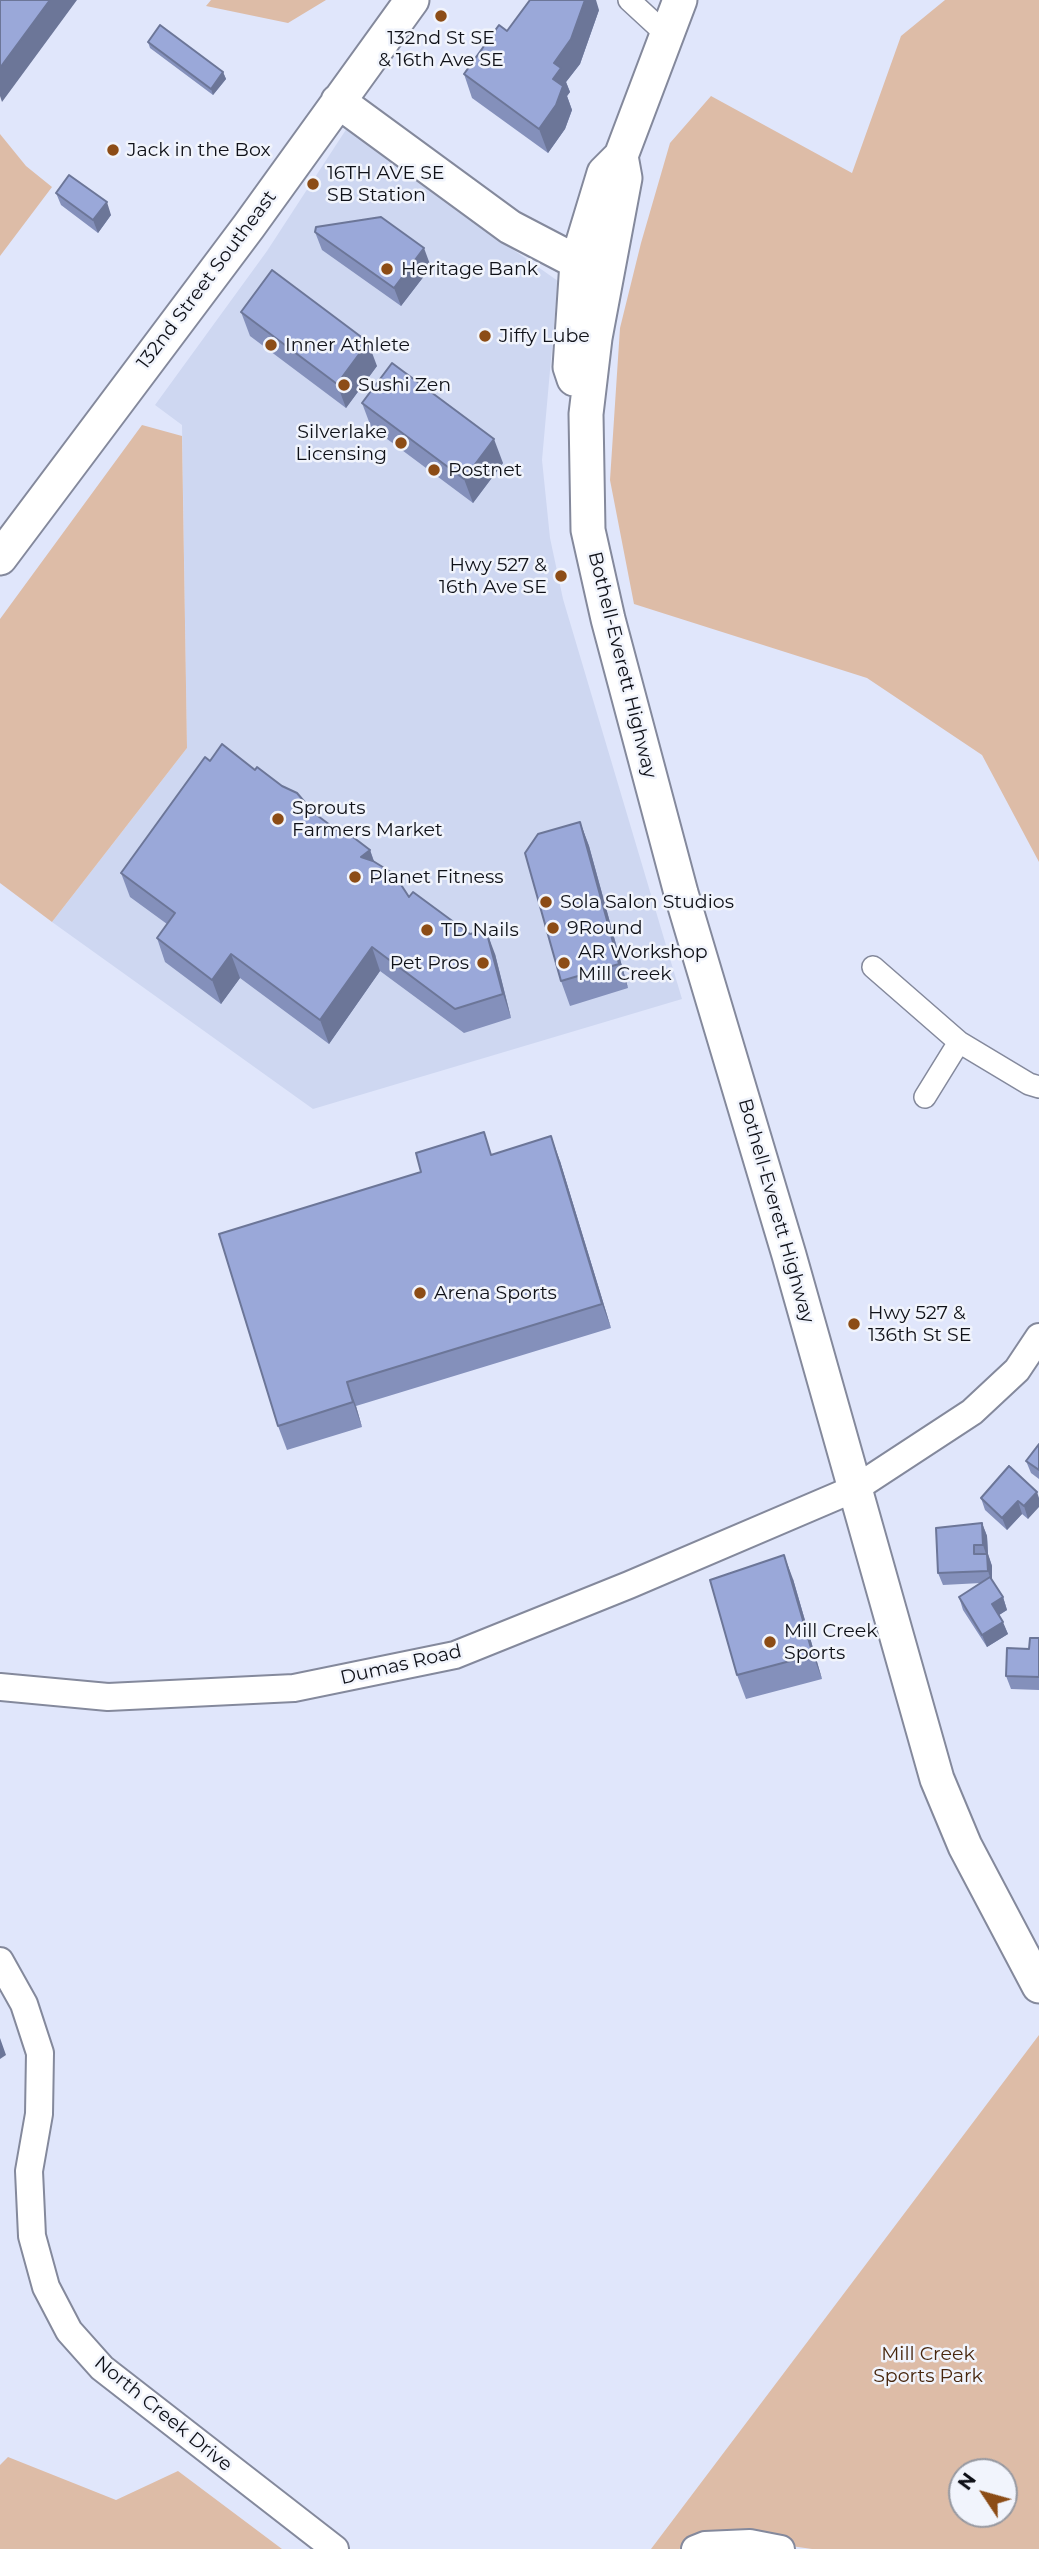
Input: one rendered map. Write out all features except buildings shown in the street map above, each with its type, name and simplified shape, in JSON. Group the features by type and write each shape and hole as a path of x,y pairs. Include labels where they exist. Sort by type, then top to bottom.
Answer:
{"main road":[{"name":"132nd Street Southeast","path":"0,558 249,226 412,0"},
{"name":"Bothell-Everett Highway","path":"586,414 570,367 577,262 604,173 621,156 680,0"},
{"path":"338,101 510,227 577,262 595,338"},
{"name":"Bothell-Everett Highway","path":"621,156 625,178 595,338 586,414 588,530 681,893 856,1488 937,1779 965,1846 1039,1986"}],"street":[{"path":"629,0 668,36"},
{"path":"873,967 959,1042 1029,1084 1039,1087"},
{"path":"925,1097 959,1042"},
{"name":"Dumas Road","path":"0,1687 108,1697 294,1688 454,1655 629,1586 856,1488 972,1412 1017,1370 1039,1337"},
{"name":"North Creek Drive","path":"0,1961 24,2004 40,2053 39,2114 29,2171 32,2236 46,2287 69,2331 102,2368 334,2549"},
{"path":"695,2549 705,2545 750,2543 781,2549"}],"shaded area":[{"path":"349,125 558,281 542,460 550,538 563,599 682,999 313,1109 52,922 187,748 182,425 155,405 267,251"}],"green space":[{"path":"211,0 326,0 288,23 206,6"},
{"path":"945,0 1039,0 1039,862 982,755 867,678 634,604 610,480 620,328 670,143 711,96 852,173 901,36"},
{"path":"0,134 26,166 52,187 0,256"},
{"path":"142,425 182,436 187,748 52,922 0,883 0,619"},
{"name":"Mill Creek Sports Park","path":"1039,2035 1039,2549 812,2549 728,2537 679,2549 651,2549"},
{"path":"8,2457 116,2500 178,2471 282,2549 0,2549 0,2465"}],"place":[{"name":"132nd St SE & 16th Ave SE","path":"441,16"},
{"name":"Jack in the Box","path":"113,150"},
{"name":"16TH AVE SE SB Station","path":"313,184"},
{"name":"Heritage Bank","path":"387,269"},
{"name":"Jiffy Lube","path":"485,336"},
{"name":"Inner Athlete","path":"271,345"},
{"name":"Sushi Zen","path":"344,385"},
{"name":"Silverlake Licensing","path":"401,443"},
{"name":"Postnet","path":"434,470"},
{"name":"Hwy 527 & 16th Ave SE","path":"561,576"},
{"name":"Sprouts Farmers Market","path":"278,819"},
{"name":"Planet Fitness","path":"355,877"},
{"name":"Sola Salon Studios","path":"546,902"},
{"name":"9Round","path":"553,928"},
{"name":"TD Nails","path":"427,930"},
{"name":"Pet Pros","path":"483,963"},
{"name":"AR Workshop Mill Creek","path":"564,963"},
{"name":"Arena Sports","path":"420,1293"},
{"name":"Hwy 527 & 136th St SE","path":"854,1324"},
{"name":"Mill Creek Sports","path":"770,1642"}]}
